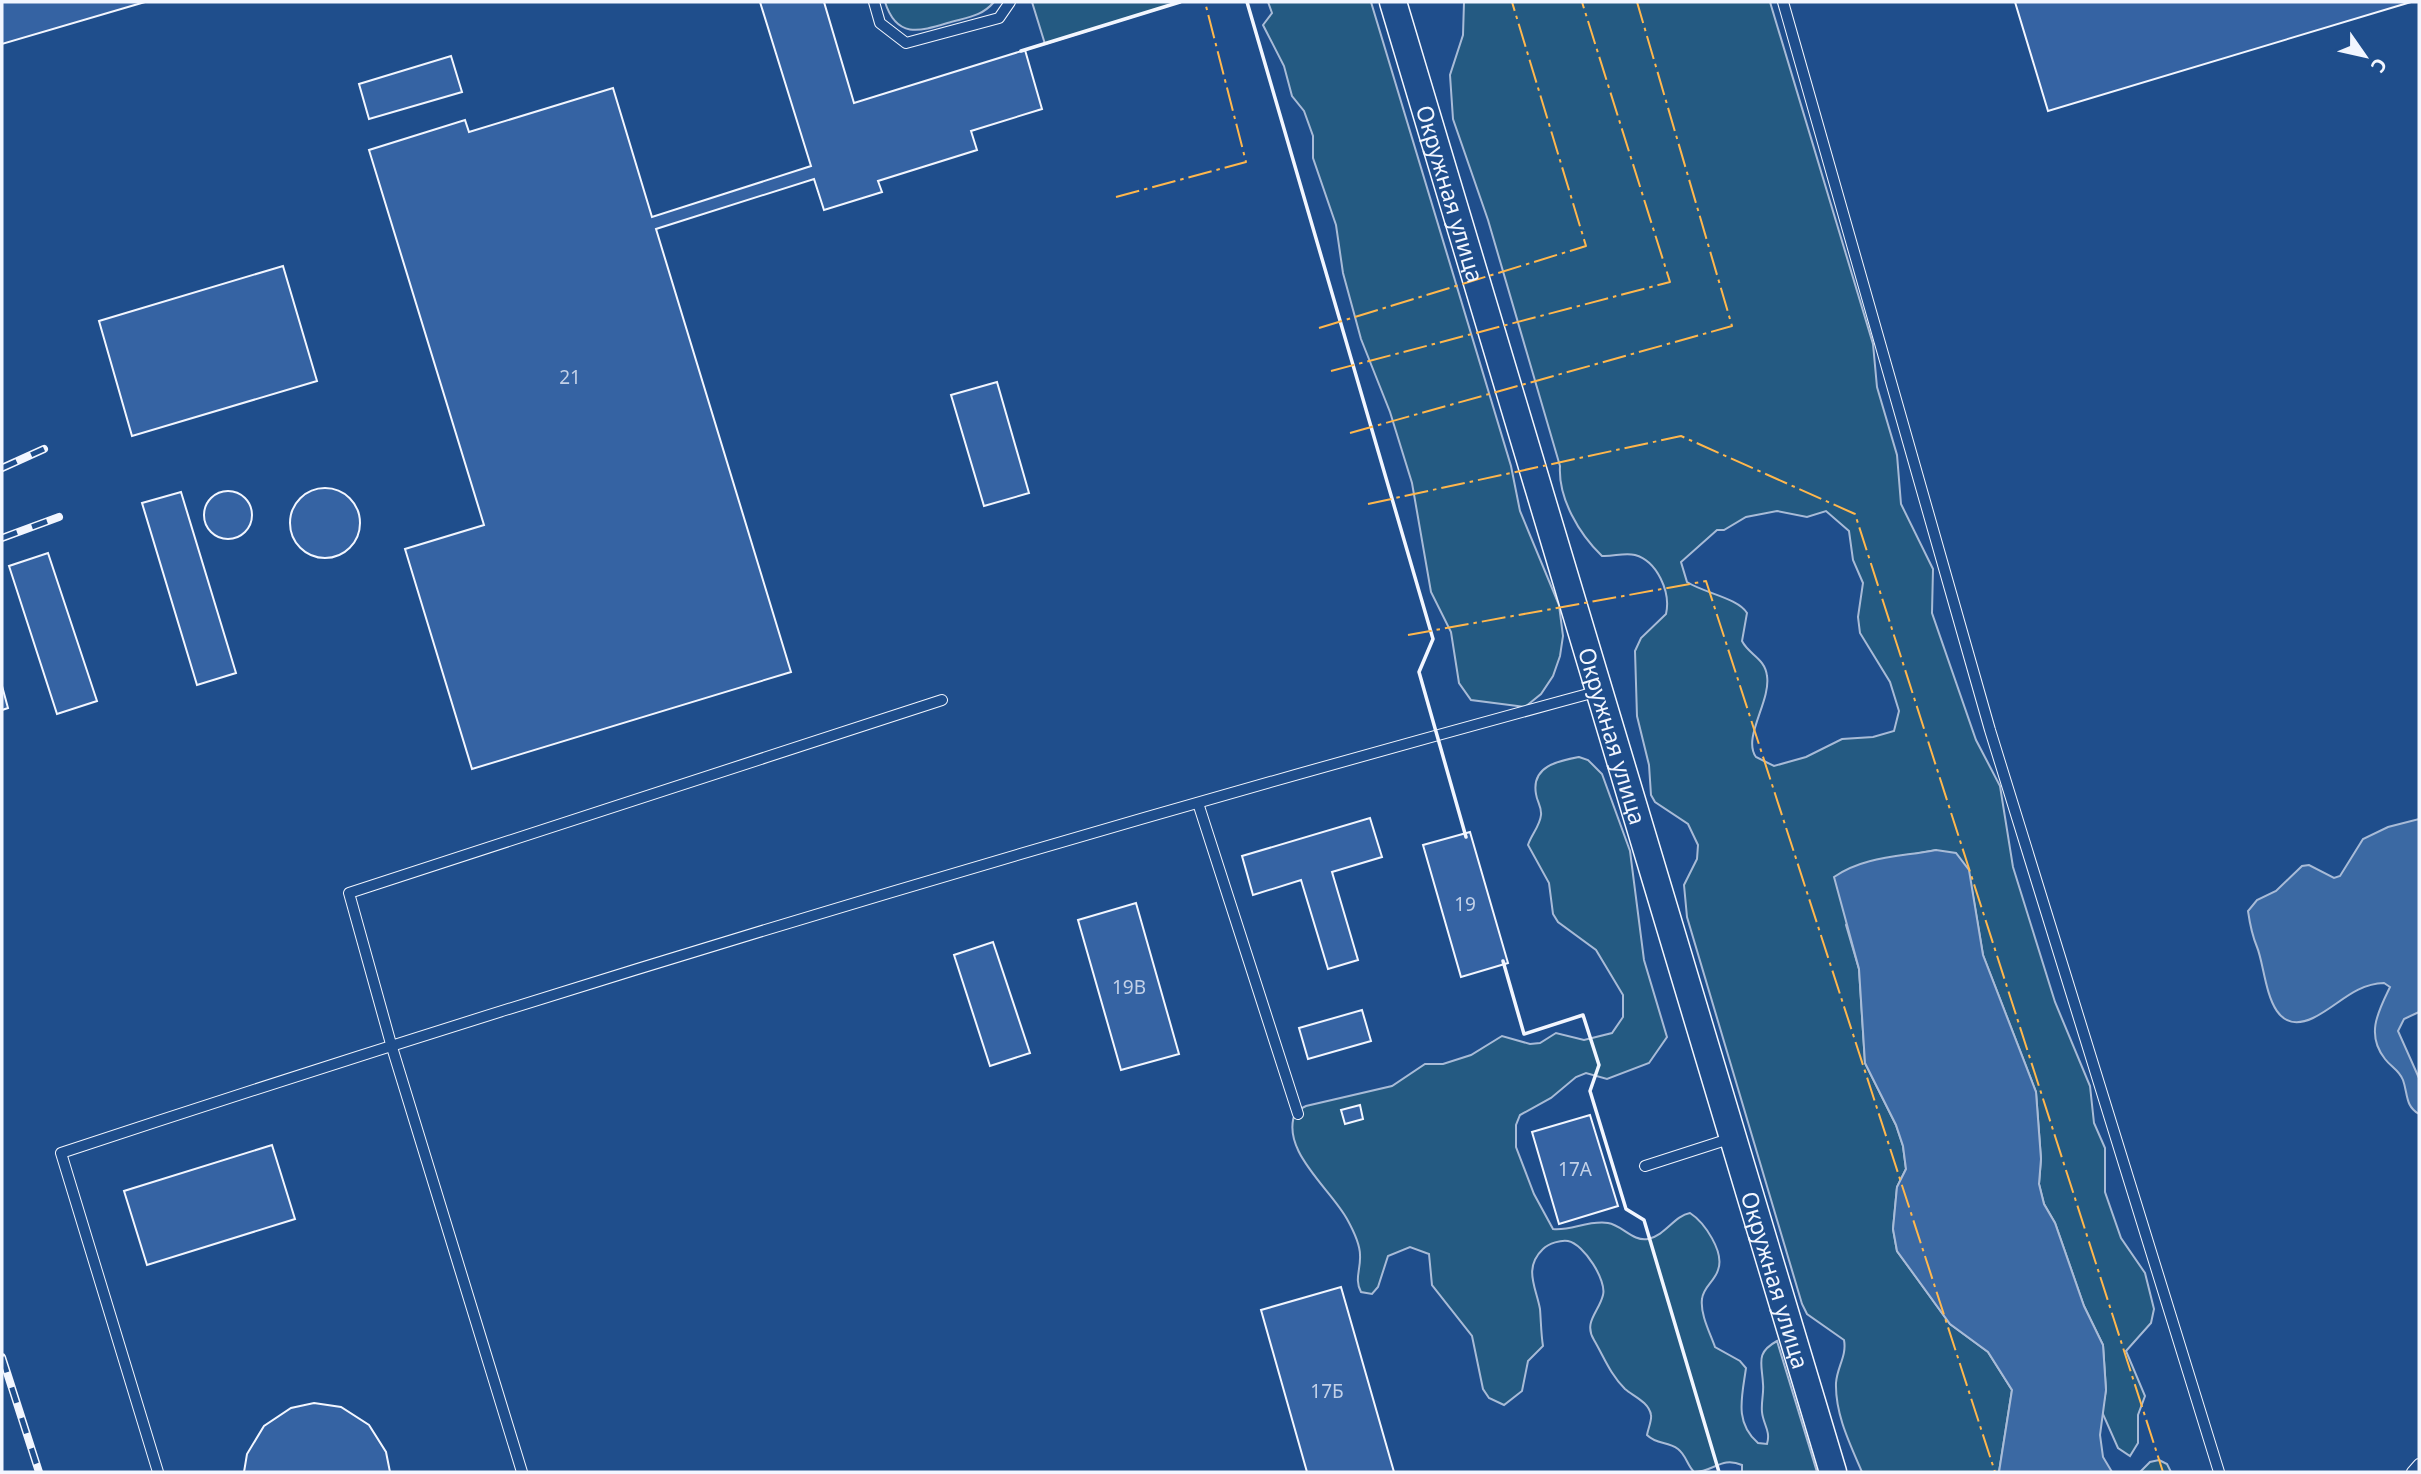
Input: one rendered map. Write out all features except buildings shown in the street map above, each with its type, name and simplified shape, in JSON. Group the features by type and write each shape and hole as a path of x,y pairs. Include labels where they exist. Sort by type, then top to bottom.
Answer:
{"main road":[{"name":"Окружная улица","path":"1393,2 1833,1472"}],"lane":[{"path":"874,2 880,23 906,43 999,18 1010,2"},
{"path":"1783,2 1990,730 2219,1472"},
{"path":"158,1472 61,1153 391,1044 960,871 1599,690"},
{"path":"522,1472 391,1044 349,893 942,701"},
{"path":"1198,803 1298,1114"},
{"path":"1645,1166 1733,1137"},
{"path":"2412,1472 2419,1464"}],"shaded area":[{"path":"885,2 994,2 975,15 930,28 911,30 896,22"},
{"path":"1032,2 1180,2 1045,44"},
{"path":"1268,2 1371,2 1511,466 1520,511 1559,605 1563,636 1560,656 1553,676 1541,694 1525,707 1471,700 1459,683 1451,632 1431,592 1412,483 1390,412 1361,339 1343,273 1336,225 1313,158 1313,136 1304,111 1292,96 1284,66 1263,25 1272,13"},
{"path":"1464,2 1770,2 1873,344 1877,387 1897,455 1901,504 1933,569 1932,613 1976,740 2000,786 2013,867 2055,1002 2090,1086 2094,1123 2105,1148 2105,1192 2121,1238 2145,1273 2154,1309 2151,1323 2126,1351 2145,1396 2138,1415 2138,1443 2130,1456 2118,1448 2102,1412 2106,1390 2103,1345 2084,1306 2055,1223 2044,1204 2039,1184 2041,1159 2036,1092 1983,955 1972,890 1936,850 1893,858 1846,925 1859,969 1865,1063 1896,1125 1903,1146 1906,1169 1897,1187 1893,1229 1897,1251 1950,1324 1988,1352 2012,1390 1999,1472 1862,1472 1844,1429 1836,1395 1844,1340 1807,1314 1802,1304 1687,917 1684,885 1697,859 1698,845 1688,824 1655,802 1651,795 1649,765 1637,716 1635,651 1641,638 1666,614 1664,587 1656,571 1643,558 1631,554 1602,556 1585,537 1566,503 1560,466 1488,220 1453,119 1450,75 1463,35","holes":["1777,511 1807,517 1826,511 1849,531 1853,560 1863,583 1858,617 1860,633 1890,682 1899,711 1894,731 1873,737 1842,739 1806,757 1774,766 1756,757 1753,749 1752,740 1765,697 1767,676 1763,665 1742,641 1747,613 1736,603 1687,582 1681,562 1717,530 1724,530 1746,517"]},
{"path":"1579,757 1588,760 1602,774 1630,851 1644,960 1667,1037 1649,1063 1607,1079 1586,1073 1576,1077 1551,1098 1520,1115 1516,1125 1516,1147 1534,1194 1553,1229 1608,1223 1637,1238 1648,1239 1690,1213 1701,1223 1712,1238 1719,1255 1716,1274 1703,1295 1702,1311 1715,1347 1740,1361 1746,1368 1742,1408 1745,1426 1758,1443 1767,1444 1768,1435 1762,1412 1761,1359 1765,1350 1777,1341 1817,1472 1742,1472 1742,1465 1728,1462 1694,1472 1678,1449 1647,1435 1650,1410 1615,1377 1591,1334 1591,1322 1603,1295 1598,1273 1581,1249 1568,1241 1555,1242 1546,1247 1534,1263 1532,1278 1540,1309 1543,1346 1528,1361 1522,1391 1504,1405 1489,1398 1483,1389 1472,1336 1432,1285 1429,1254 1410,1247 1388,1256 1378,1287 1372,1294 1361,1292 1358,1278 1360,1251 1353,1232 1339,1207 1300,1154 1294,1140 1292,1125 1296,1111 1306,1106 1392,1086 1425,1064 1443,1064 1471,1055 1502,1036 1530,1044 1540,1043 1556,1033 1584,1040 1612,1033 1623,1017 1623,995 1596,950 1558,922 1553,914 1549,883 1528,845 1541,815 1536,794 1538,777 1548,766"},
{"path":"2419,819 2419,1012 2404,1019 2398,1031 2419,1078 2419,1114 2409,1103 2401,1077 2385,1059 2376,1040 2376,1022 2390,987 2384,983 2373,984 2347,996 2313,1018 2298,1022 2286,1020 2277,1012 2271,1000 2248,911 2257,900 2276,891 2302,866 2309,865 2334,878 2340,876 2363,839 2388,827"},
{"path":"1936,850 1956,853 1969,870 1983,955 2036,1092 2041,1159 2039,1184 2044,1204 2055,1223 2084,1306 2103,1345 2106,1390 2100,1435 2103,1457 2112,1472 1999,1472 2012,1390 1988,1352 1950,1324 1897,1251 1893,1229 1897,1187 1906,1169 1903,1146 1896,1125 1865,1063 1859,969 1834,877 1870,861"},
{"path":"2159,1460 2167,1464 2171,1472 2140,1472 2150,1462"}],"railway":[{"path":"2,468 44,449"},
{"path":"2,538 59,517"},
{"path":"2,1357 39,1472"}],"wall":[{"path":"1021,51 1180,2"},
{"path":"1247,2 1433,639 1419,672 1466,837"},
{"path":"1503,961 1524,1034 1583,1015 1599,1065 1590,1091 1626,1209 1644,1220 1719,1472"}],"power":[{"path":"1116,197 1246,162 1205,2"},
{"path":"1319,328 1586,246 1512,2"},
{"path":"1331,371 1670,282 1582,2"},
{"path":"1350,433 1732,326 1637,2"},
{"path":"1368,504 1681,436 1855,514 2163,1472"},
{"path":"1408,635 1706,581 1995,1472"}]}
